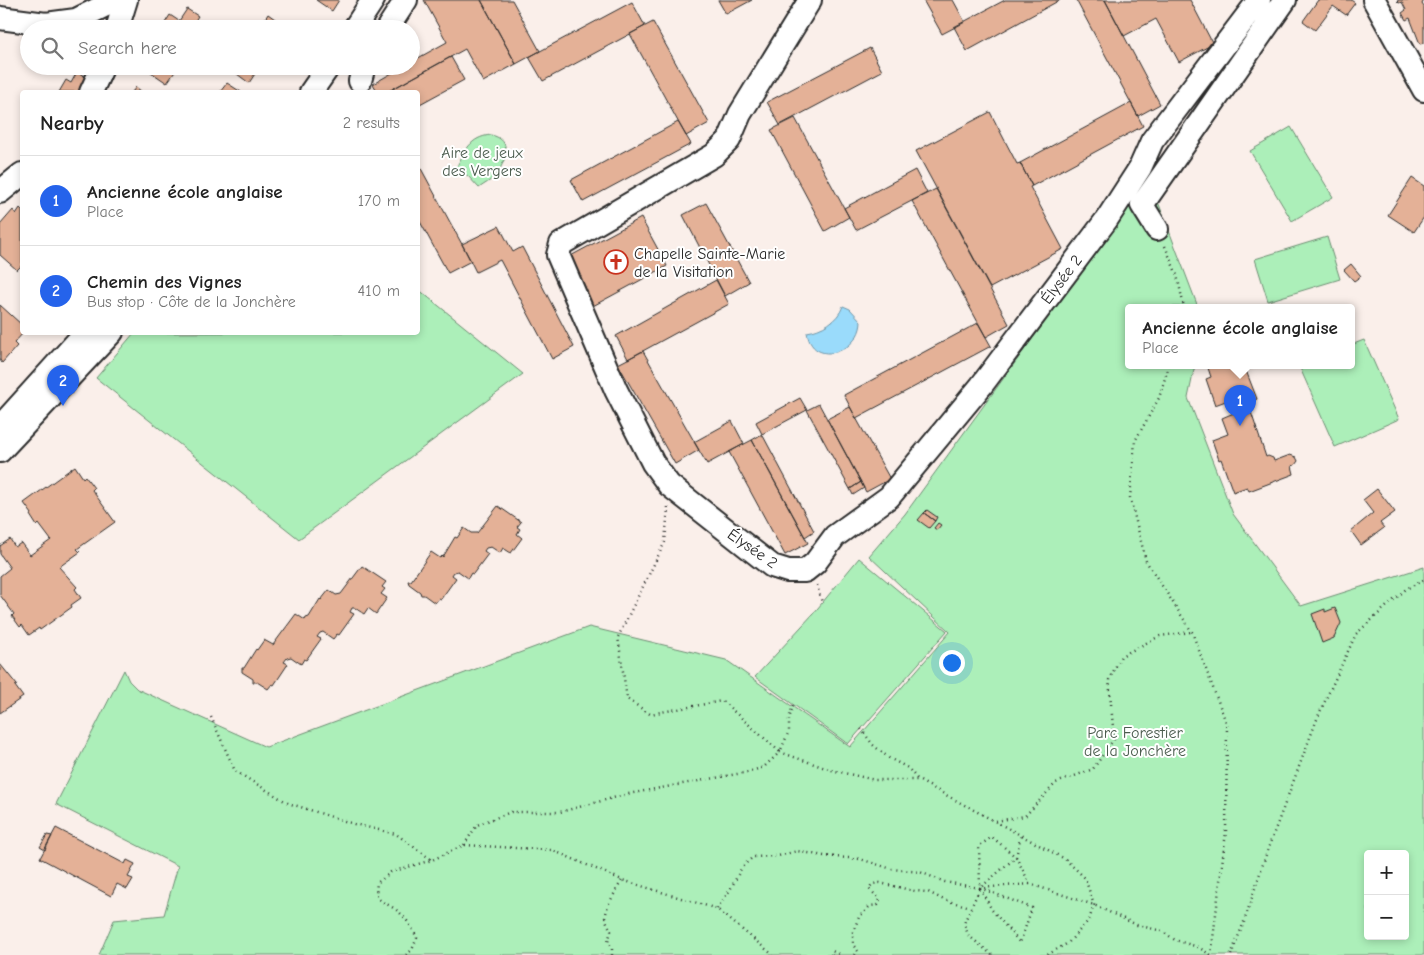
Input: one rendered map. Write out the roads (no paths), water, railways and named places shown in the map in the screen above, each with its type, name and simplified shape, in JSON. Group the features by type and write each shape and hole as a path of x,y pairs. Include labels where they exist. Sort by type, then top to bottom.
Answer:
{"street":[{"path":"360,20 373,0"},
{"path":"393,20 406,0"},
{"name":"Élysée 2","path":"810,0 740,114 729,140 714,155 561,244 558,255 616,390 653,463 670,485 772,566 788,571 805,571 816,563 835,536 889,497 980,386 1107,219 1140,168 1152,141 1259,0"},
{"path":"1157,228 1142,205 1285,0"},
{"path":"1374,0 1424,90"},
{"path":"76,20 114,1 125,2 120,20"},
{"path":"0,18 20,21"},
{"path":"92,90 99,75"},
{"path":"312,90 322,75"},
{"path":"0,192 20,176"},
{"path":"0,427 83,335"},
{"path":"0,452 109,335"}],"water":[{"path":"843,306 850,309 861,321 859,332 845,348 836,352 826,353 818,350 811,343 807,332 828,324 837,316"}],"place":[{"name":"Chapelle Sainte-Marie de la Visitation","path":"616,262"},
{"name":"Chemin des Vignes","path":"63,406"},
{"name":"Ancienne école anglaise","path":"1240,426"}],"park label":[{"name":"Aire de jeux des Vergers","path":"482,161"},
{"name":"Parc Forestier de la Jonchère","path":"1135,741"}]}
